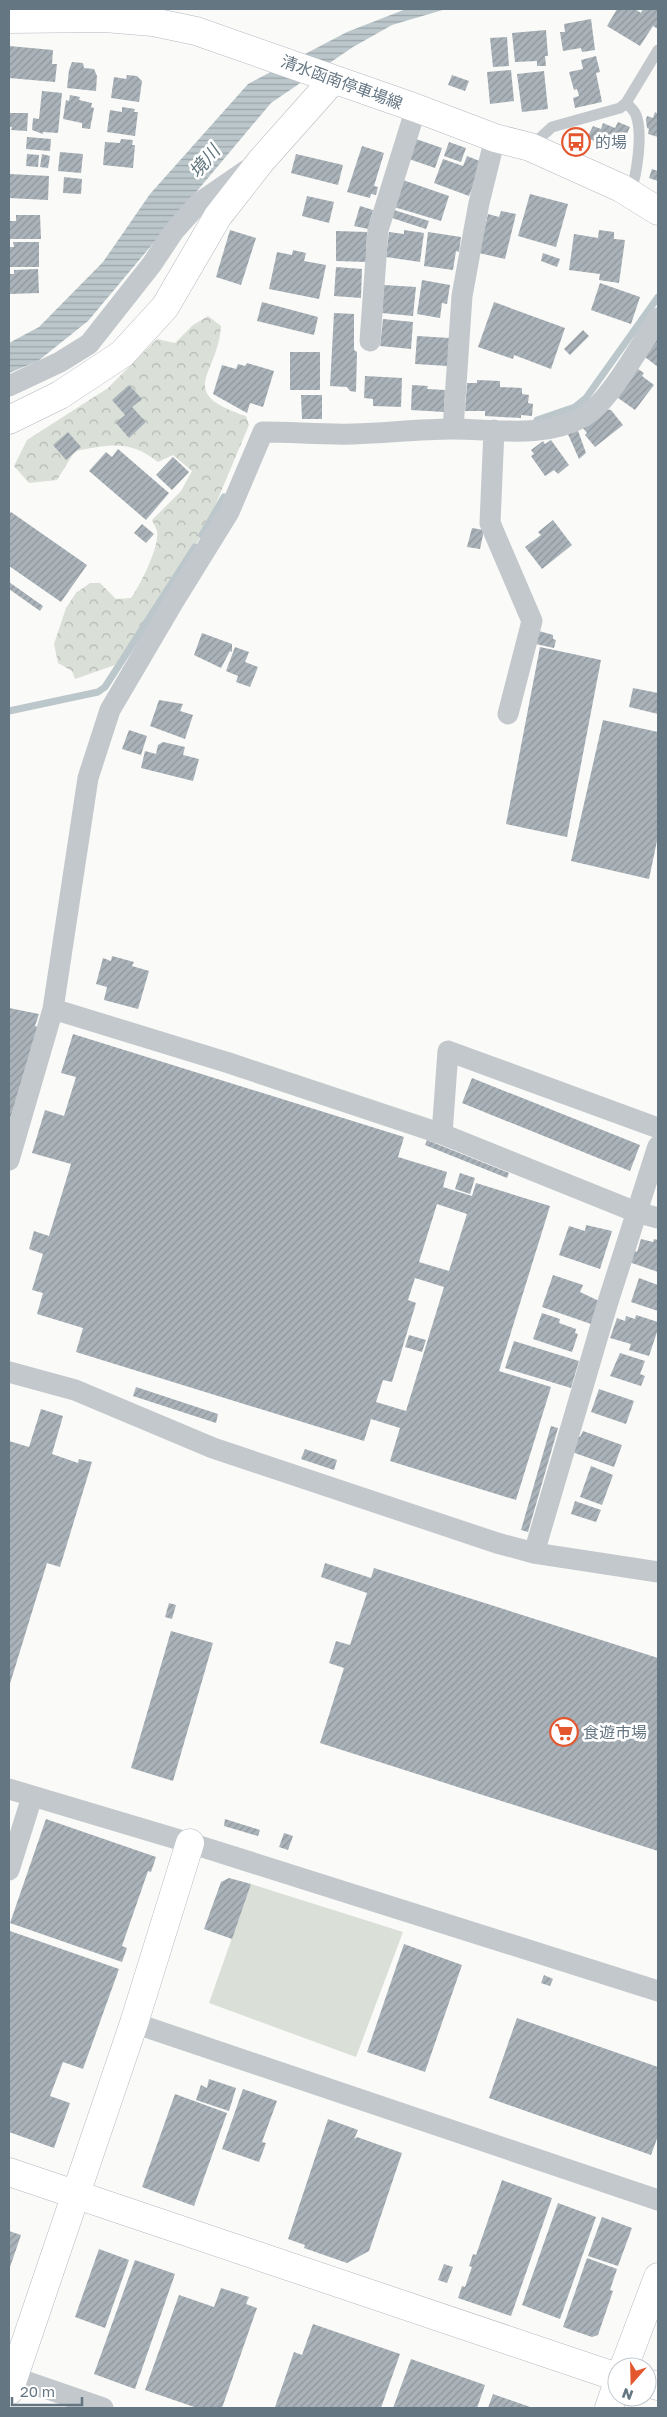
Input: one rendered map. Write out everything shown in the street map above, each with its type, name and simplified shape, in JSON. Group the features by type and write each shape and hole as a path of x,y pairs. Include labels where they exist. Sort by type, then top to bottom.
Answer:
{"street":[{"name":"清水函南停車場線","path":"9,19 74,13 153,22 196,31 268,55 495,138 530,147 630,193 658,211"},
{"path":"9,420 60,395 122,354 164,307 218,216 328,78"},
{"path":"370,341 378,230 416,108"},
{"path":"453,429 462,296 479,203 495,138"},
{"path":"9,386 60,362 88,344 152,264 174,231 200,203 261,161"},
{"path":"9,1160 53,1009 88,778 110,710 174,601 230,512 263,432 353,434 453,429 544,429 582,418 591,412 609,391 658,318"},
{"path":"494,430 490,522 532,621 508,714"},
{"path":"53,1009 229,1063 442,1134 636,1212 658,1218"},
{"path":"442,1134 448,1051 658,1128"},
{"path":"534,1553 636,1212 658,1146"},
{"path":"9,1372 75,1390 213,1448 497,1543 534,1553 658,1572"},
{"path":"9,1789 190,1843 658,1991"},
{"path":"9,1870 32,1797"},
{"path":"103,2408 11,2384 134,2023 190,1843"},
{"path":"134,2023 658,2200"},
{"path":"9,2172 607,2374"},
{"path":"628,2357 658,2277"}],"lane":[{"path":"530,147 552,127 620,108 626,103 658,50"},
{"path":"626,103 636,115 639,134 634,182 630,193"}],"green space":[{"path":"208,316 221,326 214,358 205,381 206,390 211,399 224,407 246,416 249,425 204,532 115,665 75,679 72,671 58,663 54,644 66,608 76,593 90,583 100,583 116,599 131,598 144,575 155,546 157,531 152,520 181,491 192,471 173,455 158,462 138,450 118,446 75,451 57,480 29,483 14,466 27,440 108,388 157,339 175,343 193,325"},
{"path":"251,1884 403,1932 356,2057 209,2003"}],"water":[{"name":"境川","path":"406,9 446,9 392,25 353,47 271,103 88,321 38,361 9,373 9,343 39,327 103,262 150,194 248,84 347,32"}],"building":[{"path":"617,9 635,9 641,13 643,9 658,9 658,29 653,26 640,46 607,26"},
{"path":"591,19 595,50 582,52 581,48 563,51 560,32 565,32 564,24"},
{"path":"546,30 548,56 545,56 546,66 537,66 537,61 515,62 512,33"},
{"path":"507,37 509,66 493,67 490,38"},
{"path":"9,46 53,50 52,64 57,64 55,82 9,78"},
{"path":"596,56 600,72 596,73 602,102 575,108 573,98 579,96 577,89 574,90 569,72 583,69 581,60"},
{"path":"72,62 83,63 84,68 94,69 97,76 96,91 67,88"},
{"path":"511,70 514,101 490,104 487,72"},
{"path":"544,71 548,109 522,112 517,74"},
{"path":"127,75 137,76 142,81 139,102 111,98 114,77 126,79"},
{"path":"452,75 469,81 465,91 448,85"},
{"path":"42,91 62,93 58,133 43,132 43,134 32,130 33,118 39,119"},
{"path":"70,95 80,97 79,100 92,103 91,107 94,108 90,129 82,128 82,123 63,119 66,100 69,101"},
{"path":"122,107 135,109 134,112 138,112 135,136 107,132 110,110 122,112"},
{"path":"655,112 658,114 658,137 648,134 649,129 647,128 646,120 647,116 653,118"},
{"path":"9,113 28,113 27,131 11,130 12,127 9,127"},
{"path":"618,122 630,127 619,151 587,138 593,126 601,129 603,123 615,128"},
{"path":"27,137 51,139 50,151 26,149"},
{"path":"121,139 133,140 132,145 135,145 133,168 103,165 105,142 120,143"},
{"path":"416,139 442,148 435,168 409,159"},
{"path":"449,142 466,148 461,162 444,156"},
{"path":"362,146 384,153 374,186 378,187 376,195 371,194 370,198 347,192"},
{"path":"60,152 83,154 81,173 58,171"},
{"path":"27,154 39,155 38,167 26,166"},
{"path":"42,154 50,156 48,168 40,167"},
{"path":"296,154 343,165 338,185 291,173"},
{"path":"467,156 482,162 469,196 434,183 443,159 463,166"},
{"path":"652,169 658,171 658,181 649,178"},
{"path":"9,174 49,176 48,200 9,198"},
{"path":"64,177 82,179 81,194 63,193"},
{"path":"403,180 449,196 441,221 394,207"},
{"path":"530,194 568,204 556,247 518,236"},
{"path":"307,196 334,202 329,223 302,216"},
{"path":"360,206 373,210 368,229 354,226"},
{"path":"394,210 429,221 426,229 392,218"},
{"path":"501,211 516,214 505,259 479,253 488,214 499,217"},
{"path":"16,215 40,215 41,239 9,239 9,221 16,221"},
{"path":"230,230 256,238 241,285 216,277"},
{"path":"404,230 424,233 420,262 386,257 389,232 404,234"},
{"path":"599,230 614,232 614,239 625,240 619,283 599,280 600,274 569,270 574,234 598,238"},
{"path":"336,231 367,232 366,262 336,261"},
{"path":"428,232 461,237 459,252 456,251 453,270 424,266"},
{"path":"13,242 39,242 39,267 9,267 9,247 14,247"},
{"path":"293,250 306,253 304,261 326,265 319,299 269,289 277,252 292,255"},
{"path":"543,253 560,259 557,267 541,261"},
{"path":"336,267 362,269 361,298 334,296"},
{"path":"38,269 39,293 9,294 9,274 14,274 14,270"},
{"path":"422,280 450,285 447,304 442,303 440,318 417,314"},
{"path":"600,283 640,297 631,324 591,310"},
{"path":"384,285 416,287 413,316 382,313"},
{"path":"262,302 318,317 314,335 257,321"},
{"path":"494,302 565,328 551,369 514,355 513,359 478,347"},
{"path":"334,313 354,314 354,350 357,352 356,392 350,391 347,387 330,386"},
{"path":"383,319 413,322 411,349 380,346"},
{"path":"583,330 589,336 570,355 564,349"},
{"path":"417,336 450,338 448,366 415,364"},
{"path":"658,338 658,367 645,357"},
{"path":"290,352 320,352 320,390 290,390"},
{"path":"247,363 274,371 263,407 250,403 247,413 213,394 222,365 236,369 238,364 245,366"},
{"path":"635,367 644,373 642,376 654,385 635,410 614,395"},
{"path":"365,376 402,378 401,407 373,406 373,399 364,398"},
{"path":"477,380 500,381 500,387 522,388 522,394 529,395 528,403 533,404 532,416 521,415 521,418 485,416 485,411 465,411 467,383 477,383"},
{"path":"129,385 142,399 132,407 146,422 129,438 116,423 125,415 112,400"},
{"path":"412,385 428,386 427,389 445,390 444,412 411,410"},
{"path":"301,395 322,395 322,419 302,419"},
{"path":"604,409 611,410 623,425 595,447 585,435 587,433 582,427"},
{"path":"577,428 586,453 579,459 567,432"},
{"path":"68,432 81,447 66,460 53,445"},
{"path":"551,440 569,465 558,474 554,470 545,476 531,456 534,454 531,450 543,441 545,444"},
{"path":"118,449 169,493 146,520 89,471 106,452 112,457"},
{"path":"173,457 189,472 172,490 156,475"},
{"path":"11,512 87,565 61,602 9,566 9,515"},
{"path":"553,520 572,545 542,569 525,547 541,535 538,532"},
{"path":"142,524 154,534 146,543 134,533"},
{"path":"472,528 484,530 480,549 467,547"},
{"path":"9,582 43,606 40,611 9,589"},
{"path":"539,631 553,635 553,639 556,640 554,648 536,644"},
{"path":"202,633 232,644 232,652 230,651 221,668 194,655"},
{"path":"235,647 249,652 245,662 258,667 250,687 236,682 238,676 226,671"},
{"path":"540,647 601,660 567,837 506,824"},
{"path":"633,688 658,693 658,714 629,707"},
{"path":"159,700 183,704 180,711 193,715 185,739 150,726"},
{"path":"603,720 658,732 658,836 649,879 571,861"},
{"path":"129,730 147,736 141,755 122,749"},
{"path":"163,742 185,747 183,755 199,759 193,781 141,768 145,751 156,754 158,745"},
{"path":"112,956 134,962 132,966 149,971 138,1009 104,1000 107,987 96,984 103,958 111,961"},
{"path":"9,1008 39,1014 35,1026 38,1027 9,1123"},
{"path":"73,1034 404,1137 398,1157 447,1172 443,1187 472,1196 476,1183 550,1206 499,1371 551,1387 516,1500 390,1461 400,1428 371,1419 364,1441 76,1352 83,1328 37,1314 43,1293 32,1290 43,1254 29,1249 34,1231 49,1236 71,1164 32,1153 45,1110 64,1116 76,1077 61,1073","holes":["437,1204 467,1214 449,1271 419,1262","415,1278 444,1287 406,1411 376,1402 383,1380 392,1382 416,1303 408,1300"]},
{"path":"472,1078 640,1145 630,1171 462,1103"},
{"path":"427,1140 509,1173 507,1178 425,1145"},
{"path":"460,1173 475,1178 470,1194 455,1189"},
{"path":"586,1225 612,1231 600,1269 559,1255 569,1226 585,1231"},
{"path":"641,1239 653,1242 654,1239 658,1240 658,1272 629,1262 633,1250 637,1252"},
{"path":"553,1275 583,1285 580,1292 599,1301 591,1324 542,1307"},
{"path":"639,1278 658,1285 658,1311 631,1302"},
{"path":"542,1313 560,1319 559,1323 576,1329 575,1333 578,1334 572,1352 533,1339"},
{"path":"636,1315 658,1322 658,1329 649,1356 629,1350 631,1344 610,1338 617,1318 625,1321 626,1316 635,1319"},
{"path":"409,1335 426,1340 422,1352 405,1347"},
{"path":"514,1341 579,1361 571,1388 505,1368"},
{"path":"620,1353 645,1361 640,1374 645,1376 641,1386 610,1376"},
{"path":"136,1387 218,1414 216,1423 133,1396"},
{"path":"599,1389 634,1401 626,1424 591,1412"},
{"path":"41,1409 63,1416 52,1454 78,1463 79,1459 92,1462 60,1567 47,1563 9,1687 9,1441 29,1447"},
{"path":"551,1426 558,1428 528,1532 521,1530"},
{"path":"583,1431 622,1445 614,1467 572,1452 577,1436 580,1437"},
{"path":"305,1449 337,1460 334,1470 301,1459"},
{"path":"591,1466 613,1475 602,1505 580,1497"},
{"path":"575,1501 601,1510 596,1522 571,1514"},
{"path":"325,1563 371,1578 374,1568 658,1658 658,1851 320,1743 344,1668 329,1663 336,1641 350,1645 367,1593 321,1577"},
{"path":"169,1603 176,1605 172,1619 165,1617"},
{"path":"171,1631 213,1643 173,1781 131,1768"},
{"path":"46,1819 156,1857 151,1872 148,1871 122,1946 127,1948 122,1962 10,1923"},
{"path":"225,1819 260,1830 258,1836 224,1826"},
{"path":"284,1833 293,1836 288,1850 279,1847"},
{"path":"229,1878 251,1884 232,1939 204,1929 221,1882"},
{"path":"10,1931 119,1969 83,2069 63,2062 50,2096 70,2103 54,2148 9,2132"},
{"path":"404,1944 462,1965 425,2072 367,2052"},
{"path":"544,1975 553,1979 550,1986 541,1983"},
{"path":"517,2018 658,2067 658,2136 651,2155 489,2098"},
{"path":"209,2079 236,2088 229,2111 196,2100 201,2085 207,2088"},
{"path":"243,2089 277,2101 262,2142 266,2143 259,2162 222,2149"},
{"path":"175,2094 227,2113 194,2206 142,2187"},
{"path":"328,2119 358,2130 354,2139 357,2137 402,2153 369,2251 347,2263 304,2248 305,2245 288,2239"},
{"path":"502,2180 552,2198 511,2316 458,2298 462,2286 465,2287 472,2267 469,2266 473,2254 476,2255"},
{"path":"558,2203 596,2217 560,2319 522,2305"},
{"path":"602,2217 632,2228 618,2266 588,2256"},
{"path":"9,2231 21,2235 9,2270"},
{"path":"99,2249 129,2260 105,2328 75,2317"},
{"path":"587,2258 617,2269 610,2290 613,2291 598,2335 592,2337 563,2327"},
{"path":"135,2260 175,2274 135,2389 94,2374"},
{"path":"444,2264 453,2267 447,2283 438,2280"},
{"path":"221,2288 249,2297 246,2304 257,2308 222,2408 197,2408 145,2390 179,2295 214,2307"},
{"path":"313,2324 400,2354 381,2408 275,2407 294,2352 302,2355"},
{"path":"411,2359 485,2385 477,2408 393,2408"},
{"path":"493,2394 533,2408 488,2408"}],"waterway":[{"path":"537,420 575,407 586,398 658,297"},
{"path":"202,535 224,497"},
{"path":"9,711 98,692 105,687 195,547"}],"place":[{"name":"的場","path":"576,142"},
{"name":"食遊市場","path":"564,1732"}]}
